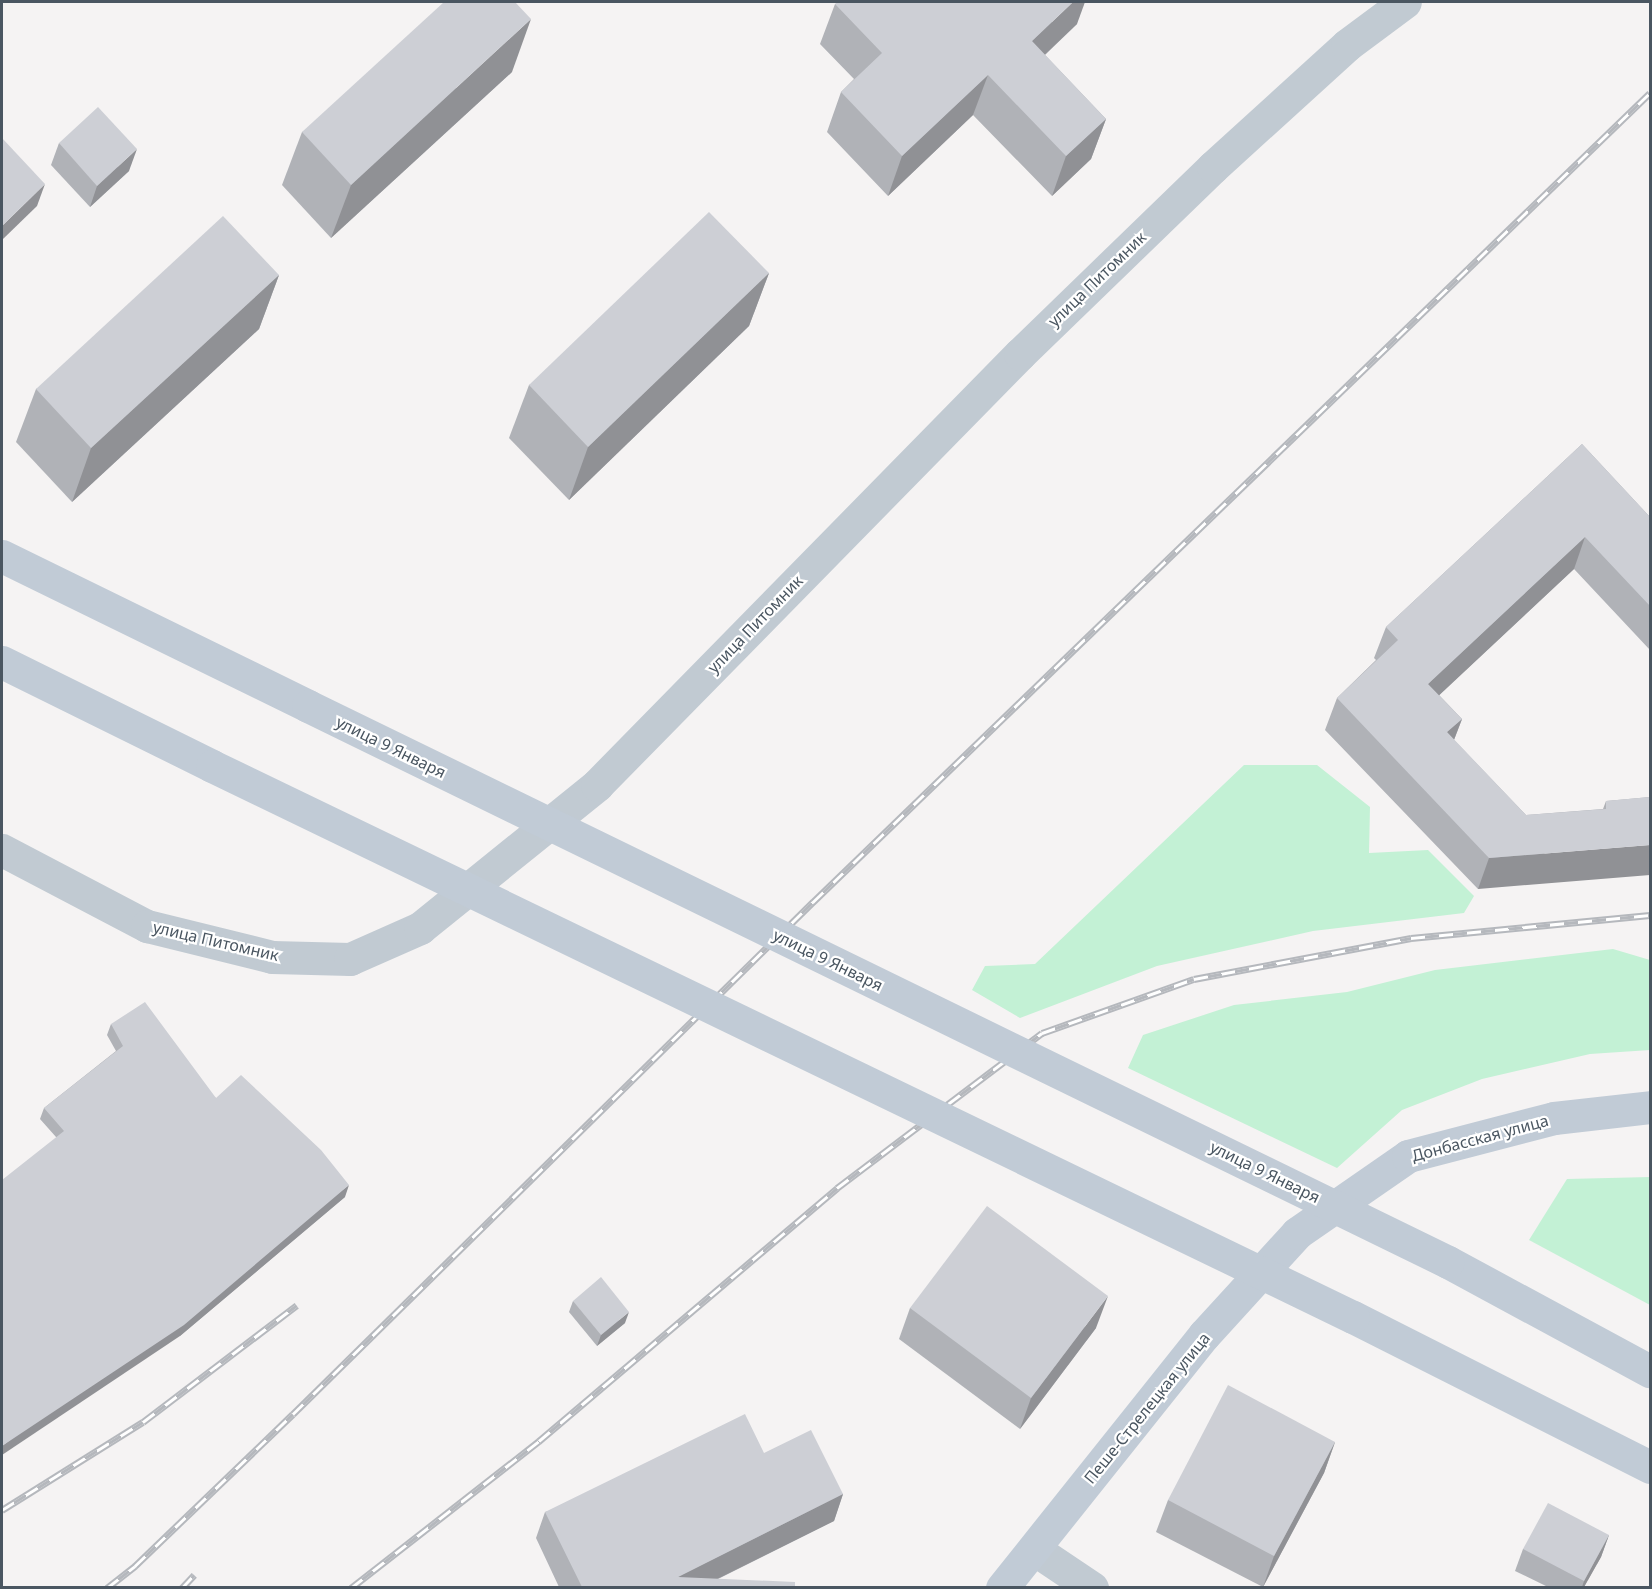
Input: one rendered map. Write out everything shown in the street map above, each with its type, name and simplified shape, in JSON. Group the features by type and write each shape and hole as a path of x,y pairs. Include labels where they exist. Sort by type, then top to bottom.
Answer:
{"main road":[{"name":"улица 9 Января","path":"2,556 1448,1262 1650,1371"},
{"path":"2,662 212,766 1353,1317 1650,1467"},
{"name":"Донбасская улица","path":"1297,1233 1408,1156 1554,1118 1650,1107"},
{"name":"Пеше-Стрелецкая улица","path":"1002,1587 1204,1335 1297,1233"}],"street":[{"name":"улица Питомник","path":"2,850 147,927 272,957 350,959 420,928 597,785 1028,346 1213,167 1347,45 1405,2"},
{"path":"1034,1549 1092,1587"}],"green space":[{"path":"1244,765 1317,765 1370,807 1369,853 1428,850 1474,896 1464,913 1313,931 1157,966 1020,1018 972,990 985,966 1035,964"},
{"path":"1613,949 1650,960 1650,1050 1590,1054 1482,1079 1402,1110 1337,1168 1128,1068 1143,1035 1234,1005 1347,992 1435,970"},
{"path":"1650,1177 1650,1305 1529,1240 1567,1179"}],"building":[{"path":"444,2 515,2 531,19 351,185 302,132"},
{"path":"837,2 1073,2 1032,41 1106,119 1066,156 988,75 902,156 841,92 882,53 835,4"},
{"path":"98,107 137,149 97,186 59,143"},
{"path":"2,138 45,184 2,226"},
{"path":"709,212 769,273 588,447 529,385"},
{"path":"223,216 279,275 91,448 36,389"},
{"path":"1582,444 1650,517 1650,606 1585,537 1428,684 1462,719 1447,732 1526,815 1606,809 1606,801 1650,797 1650,845 1489,858 1337,698 1398,640 1386,627"},
{"path":"145,1002 216,1098 241,1075 321,1150 349,1185 184,1325 2,1446 2,1180 64,1131 44,1108 123,1046 111,1024"},
{"path":"987,1206 1108,1296 1031,1398 910,1308"},
{"path":"601,1277 629,1312 601,1335 573,1301"},
{"path":"1228,1385 1335,1442 1274,1556 1168,1500"},
{"path":"745,1414 764,1453 811,1430 843,1494 678,1577 795,1582 795,1587 582,1587 545,1512"},
{"path":"1548,1503 1609,1535 1584,1581 1523,1549"}],"railway":[{"path":"107,1588 135,1566 293,1414 813,902 1650,93"},
{"path":"351,1588 539,1441 837,1188 1042,1033 1194,979 1411,938 1650,915"},
{"path":"2,1510 143,1422 297,1305"},
{"path":"182,1588 194,1575"}]}
